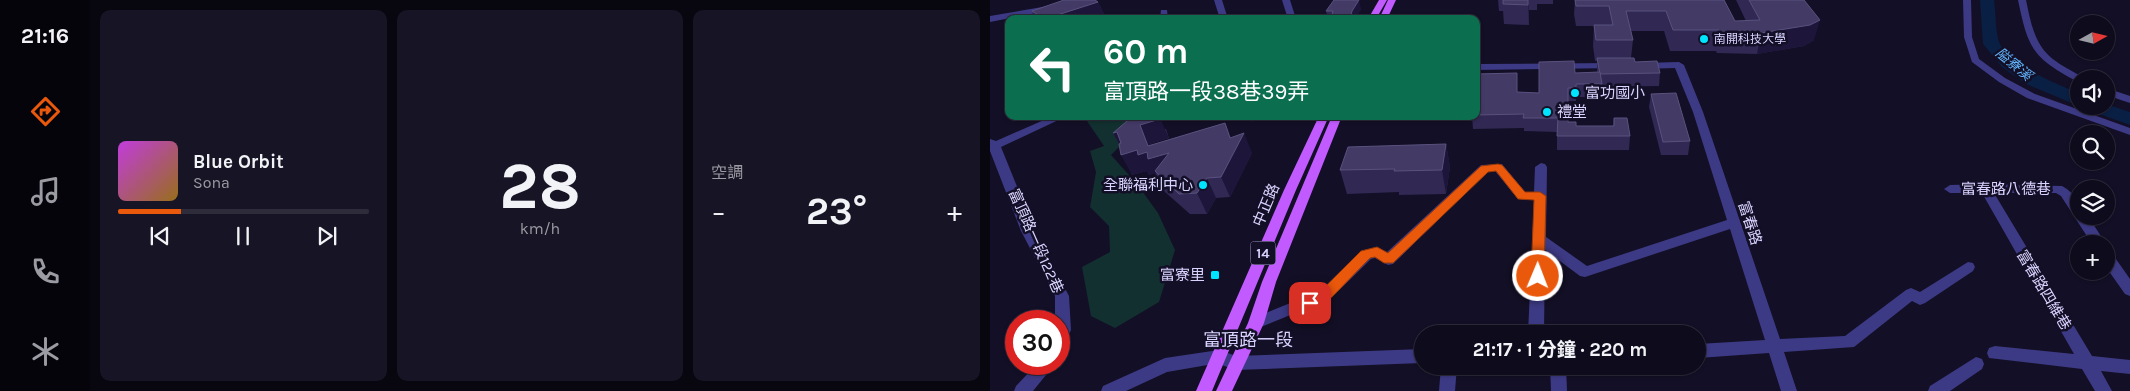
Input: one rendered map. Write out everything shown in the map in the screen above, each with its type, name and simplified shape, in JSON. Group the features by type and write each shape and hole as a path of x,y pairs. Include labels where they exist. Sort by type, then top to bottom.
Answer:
{"main road":[{"path":"1374,15 1383,0"},
{"path":"1385,15 1392,0"},
{"name":"中正路","path":"1204,391 1290,190 1322,120"},
{"name":"14","path":"1224,391 1256,323 1269,282 1335,120"}],"street":[{"path":"1218,0 1223,15"},
{"path":"1286,0 1291,15"},
{"path":"1967,0 1968,37 1975,60 2002,80 2031,96 2130,132"},
{"path":"2022,0 2035,49 2048,61 2070,74"},
{"path":"1011,15 1053,7"},
{"path":"990,19 1005,16"},
{"name":"富春路","path":"1480,67 1679,65 1698,112 1733,223 1790,391"},
{"path":"2115,94 2130,100"},
{"path":"992,145 1052,120"},
{"name":"富頂路一段122巷","path":"992,145 1028,231 1062,296 1062,310"},
{"path":"1256,323 1325,295 1366,255 1377,252 1388,260 1485,168 1498,167 1522,196 1540,196"},
{"path":"1536,325 1541,167"},
{"name":"富春路四維巷","path":"1985,188 2104,391"},
{"name":"富春路八德巷","path":"1950,189 2058,188 2065,192 2070,200"},
{"path":"1538,238 1585,272 1733,223"},
{"path":"1706,351 1775,348 1848,342 1911,294 1920,299 1968,267"},
{"path":"2115,269 2130,290"},
{"path":"1994,353 2130,366"},
{"name":"富頂路一段","path":"1109,391 1165,365 1219,357 1236,363 1414,356"},
{"path":"1936,391 1976,364"},
{"path":"1022,391 1037,375"},
{"path":"1447,391 1448,375"},
{"path":"1558,375 1559,391"}],"green space":[{"path":"1136,120 1139,123 1129,137 1111,155 1137,184 1158,213 1175,250 1159,302 1115,328 1091,316 1082,267 1110,252 1109,226 1090,207 1096,172 1090,151 1104,146 1087,121"}],"building":[{"path":"1064,0 1095,0 1098,2 1057,15 1038,15 1032,11"},
{"path":"1334,0 1359,0 1351,15 1332,15 1333,11 1326,11"},
{"path":"1503,0 1528,0 1528,5 1503,4"},
{"path":"1575,0 1724,0 1735,21 1760,20 1749,0 1804,0 1820,20 1810,25 1761,33 1720,33 1719,30 1673,30 1666,11 1626,11 1633,40 1596,40 1594,25 1613,25 1609,6 1576,6"},
{"path":"1597,58 1634,58 1635,62 1657,61 1660,73 1600,74"},
{"path":"1574,61 1575,73 1600,72 1602,84 1576,84 1576,88 1568,88 1568,122 1576,122 1576,126 1614,126 1614,118 1627,118 1630,136 1557,136 1558,118 1523,118 1524,114 1480,115 1480,74 1517,73 1517,92 1539,93 1539,62"},
{"path":"1676,93 1690,141 1663,142 1651,94"},
{"path":"1128,120 1157,120 1140,125 1148,146 1225,123 1230,138 1244,133 1221,177 1207,178 1197,193 1179,194 1155,171 1169,153 1148,159 1147,152 1138,155 1137,150 1121,155 1119,144 1121,143 1117,132 1113,133"},
{"path":"1446,144 1442,170 1340,170 1348,147"}],"waterway":[{"name":"隘寮溪","path":"1987,0 1991,44 2008,63 2032,80 2070,96"},
{"name":"隘寮溪","path":"2115,113 2130,119"}],"place":[{"name":"南開科技大學","path":"1704,39"},
{"name":"富功國小","path":"1575,93"},
{"name":"禮堂","path":"1547,112"},
{"name":"全聯福利中心","path":"1203,185"},
{"name":"富寮里","path":"1215,275"}],"route":[{"path":"1310,303 1325,295 1366,255 1377,252 1388,260 1485,168 1498,167 1522,196 1540,196 1538,276"}]}
